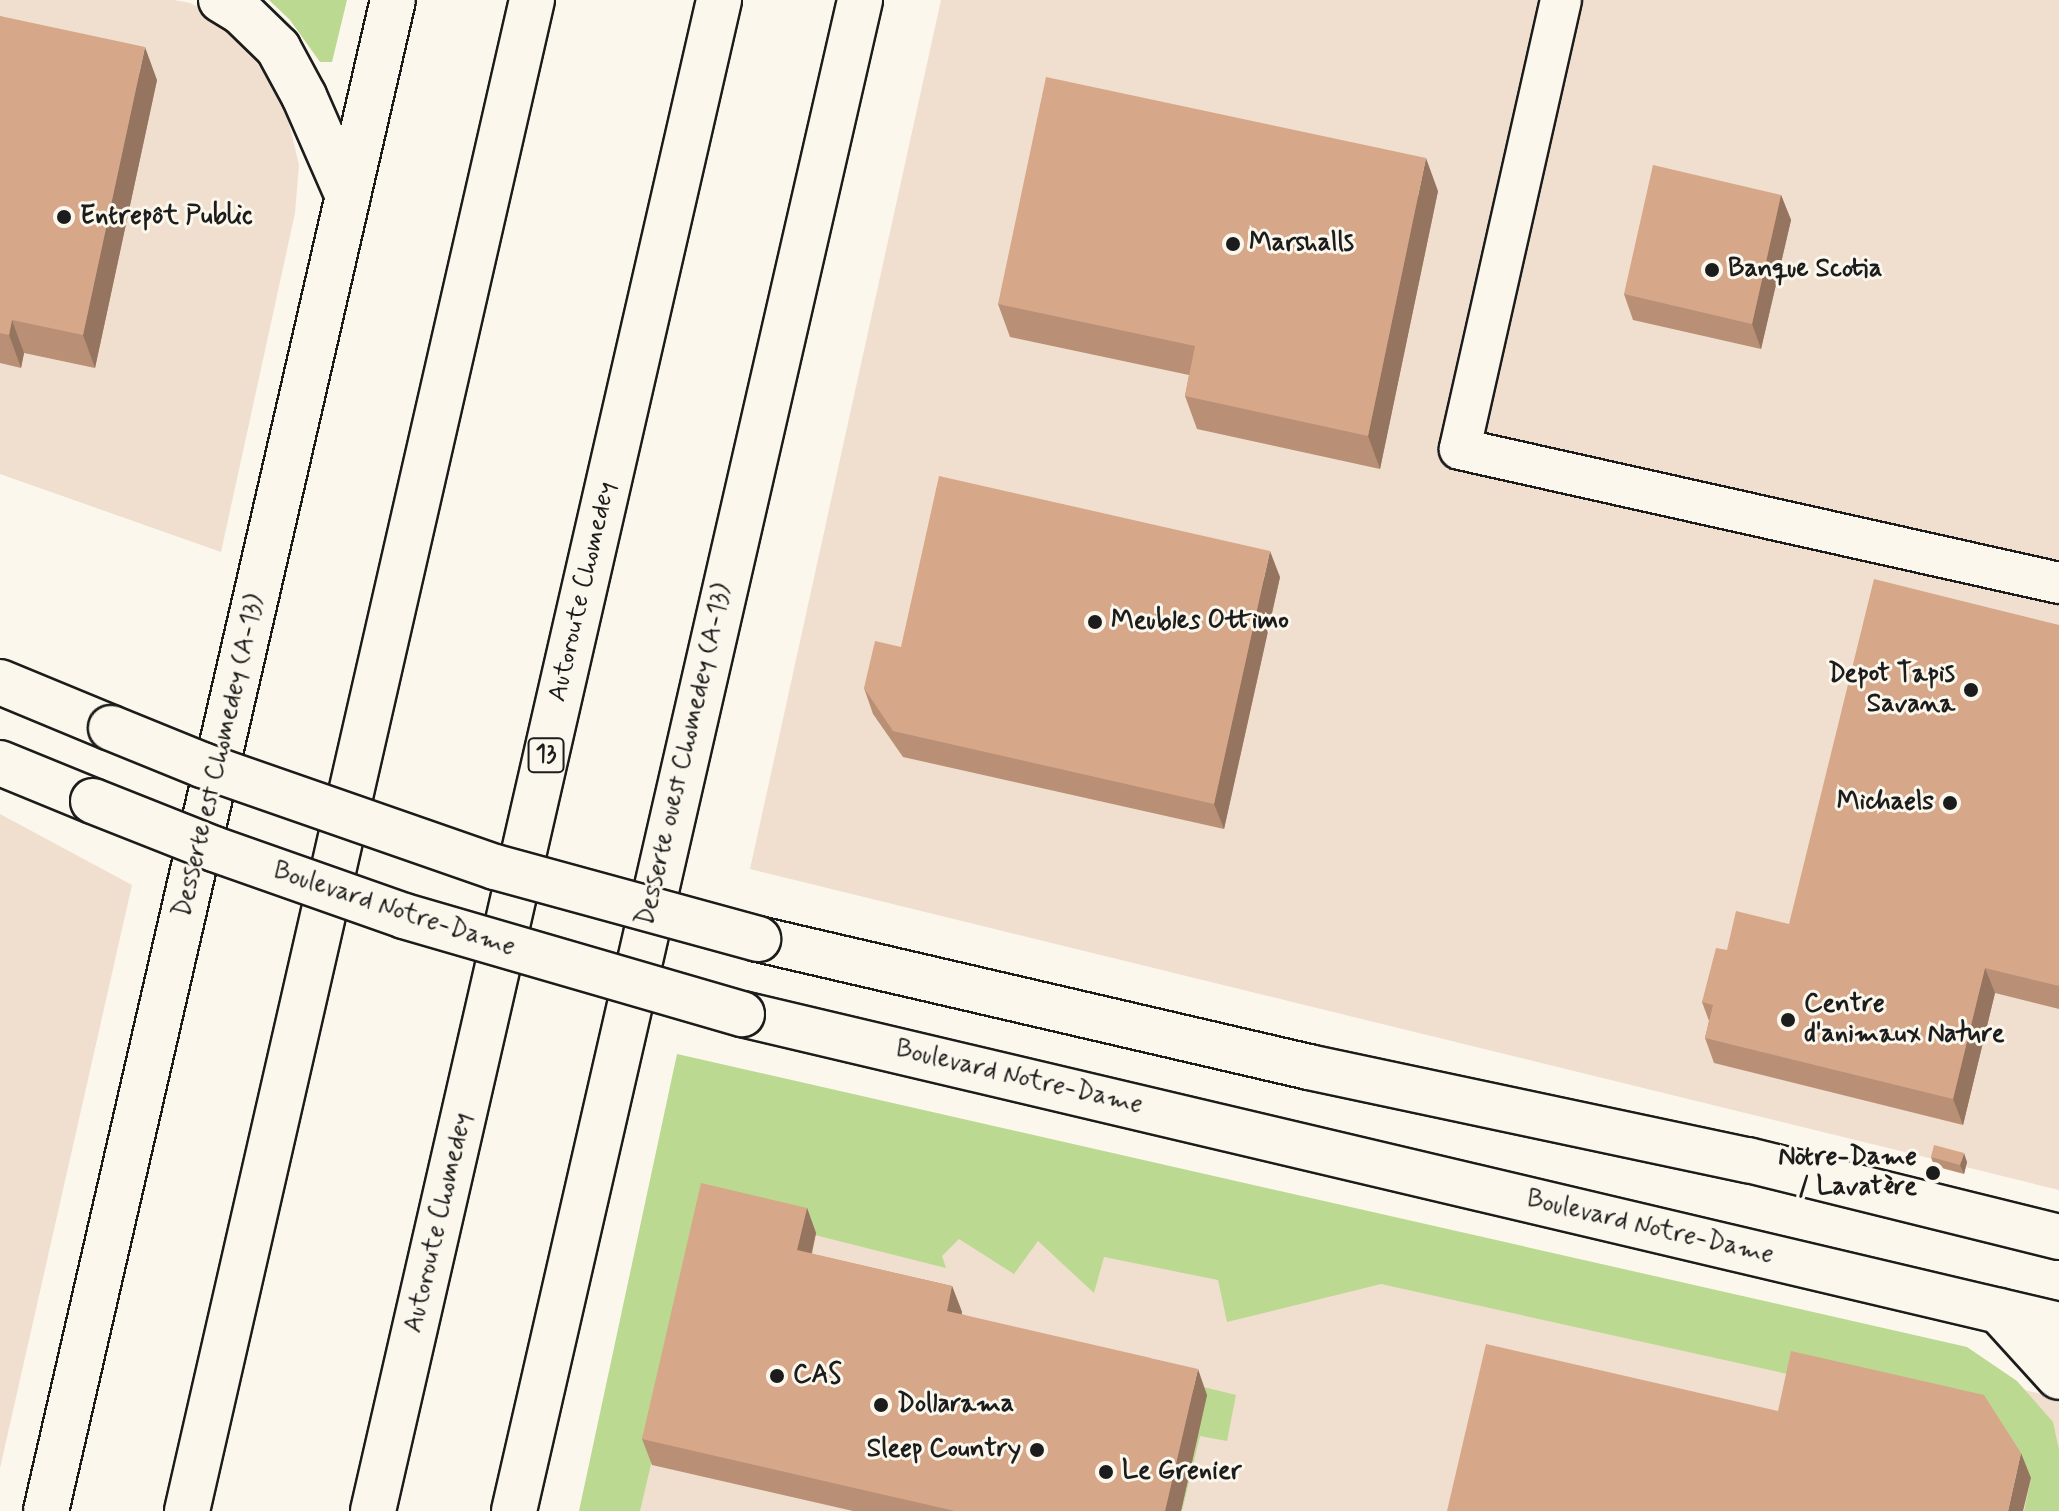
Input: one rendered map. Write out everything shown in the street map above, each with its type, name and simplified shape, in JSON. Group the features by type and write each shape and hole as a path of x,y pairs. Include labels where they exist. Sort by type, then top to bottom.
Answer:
{"main road":[{"path":"221,0 241,12 278,48 304,96 348,196"},
{"name":"Desserte est Chomedey (A-13)","path":"46,1511 393,0"},
{"path":"187,1511 532,0"},
{"name":"Autoroute Chomedey","path":"373,1511 719,0"},
{"name":"Desserte ouest Chomedey (A-13)","path":"514,1511 860,0"},
{"path":"0,682 202,765 495,867 758,939 1278,1060 1748,1160 2059,1237"},
{"name":"Boulevard Notre-Dame","path":"0,763 93,801 391,911 512,950 742,1014 2059,1325"},
{"path":"1999,1311 2059,1377"}],"street":[{"path":"1561,0 1460,449 2059,583"}],"shaded area":[{"path":"0,0 174,0 190,3 208,12 243,42 275,88 287,115 299,165 295,213 221,552 0,474"},
{"path":"941,0 2059,0 2059,1190 750,869"},
{"path":"0,814 132,885 0,1468"},
{"path":"698,1086 2059,1398 2059,1511 601,1511"}],"green space":[{"path":"269,0 347,0 332,62 320,62 290,20"},
{"path":"677,1054 1967,1347 2017,1381 2053,1422 2059,1450 2059,1511 2024,1511 2031,1478 1801,1377 1381,1284 1227,1322 1218,1280 1104,1257 1094,1293 1038,1241 1014,1274 959,1239 942,1256 946,1268 711,1209 640,1511 579,1511"},
{"path":"1130,1369 1236,1395 1227,1441 1200,1436 1182,1511"}],"building":[{"name":"Entrepôt Public","path":"0,16 145,47 83,335 12,320 9,335 0,333"},
{"path":"1046,77 1426,158 1368,436 1185,396 1195,346 998,304"},
{"name":"Banque Scotia","path":"1653,165 1781,195 1752,324 1624,294"},
{"path":"939,476 1270,551 1214,804 893,731 864,688 875,641 901,647"},
{"path":"1874,579 2059,625 2059,986 1985,968 1953,1099 1705,1038 1713,1005 1702,1002 1716,948 1727,950 1736,911 1789,924"},
{"path":"1934,1145 1964,1153 1960,1165 1931,1157"},
{"path":"701,1183 807,1208 797,1250 952,1286 947,1311 1198,1369 1165,1511 955,1511 642,1439"},
{"path":"1486,1344 1778,1411 1791,1351 1984,1395 2021,1453 2008,1511 1447,1511"}],"place":[{"name":"Entrepôt Public","path":"64,217"},
{"name":"Marshalls","path":"1233,244"},
{"name":"Banque Scotia","path":"1712,270"},
{"name":"Meubles Ottimo","path":"1095,622"},
{"name":"Depot Tapis Savana","path":"1971,690"},
{"name":"Michaels","path":"1950,803"},
{"name":"Centre d'animaux Nature","path":"1788,1020"},
{"name":"Notre-Dame / Lavatère","path":"1933,1173"},
{"name":"CAS","path":"777,1376"},
{"name":"Dollarama","path":"881,1405"},
{"name":"Sleep Country","path":"1037,1450"},
{"name":"Le Grenier","path":"1106,1472"}]}
